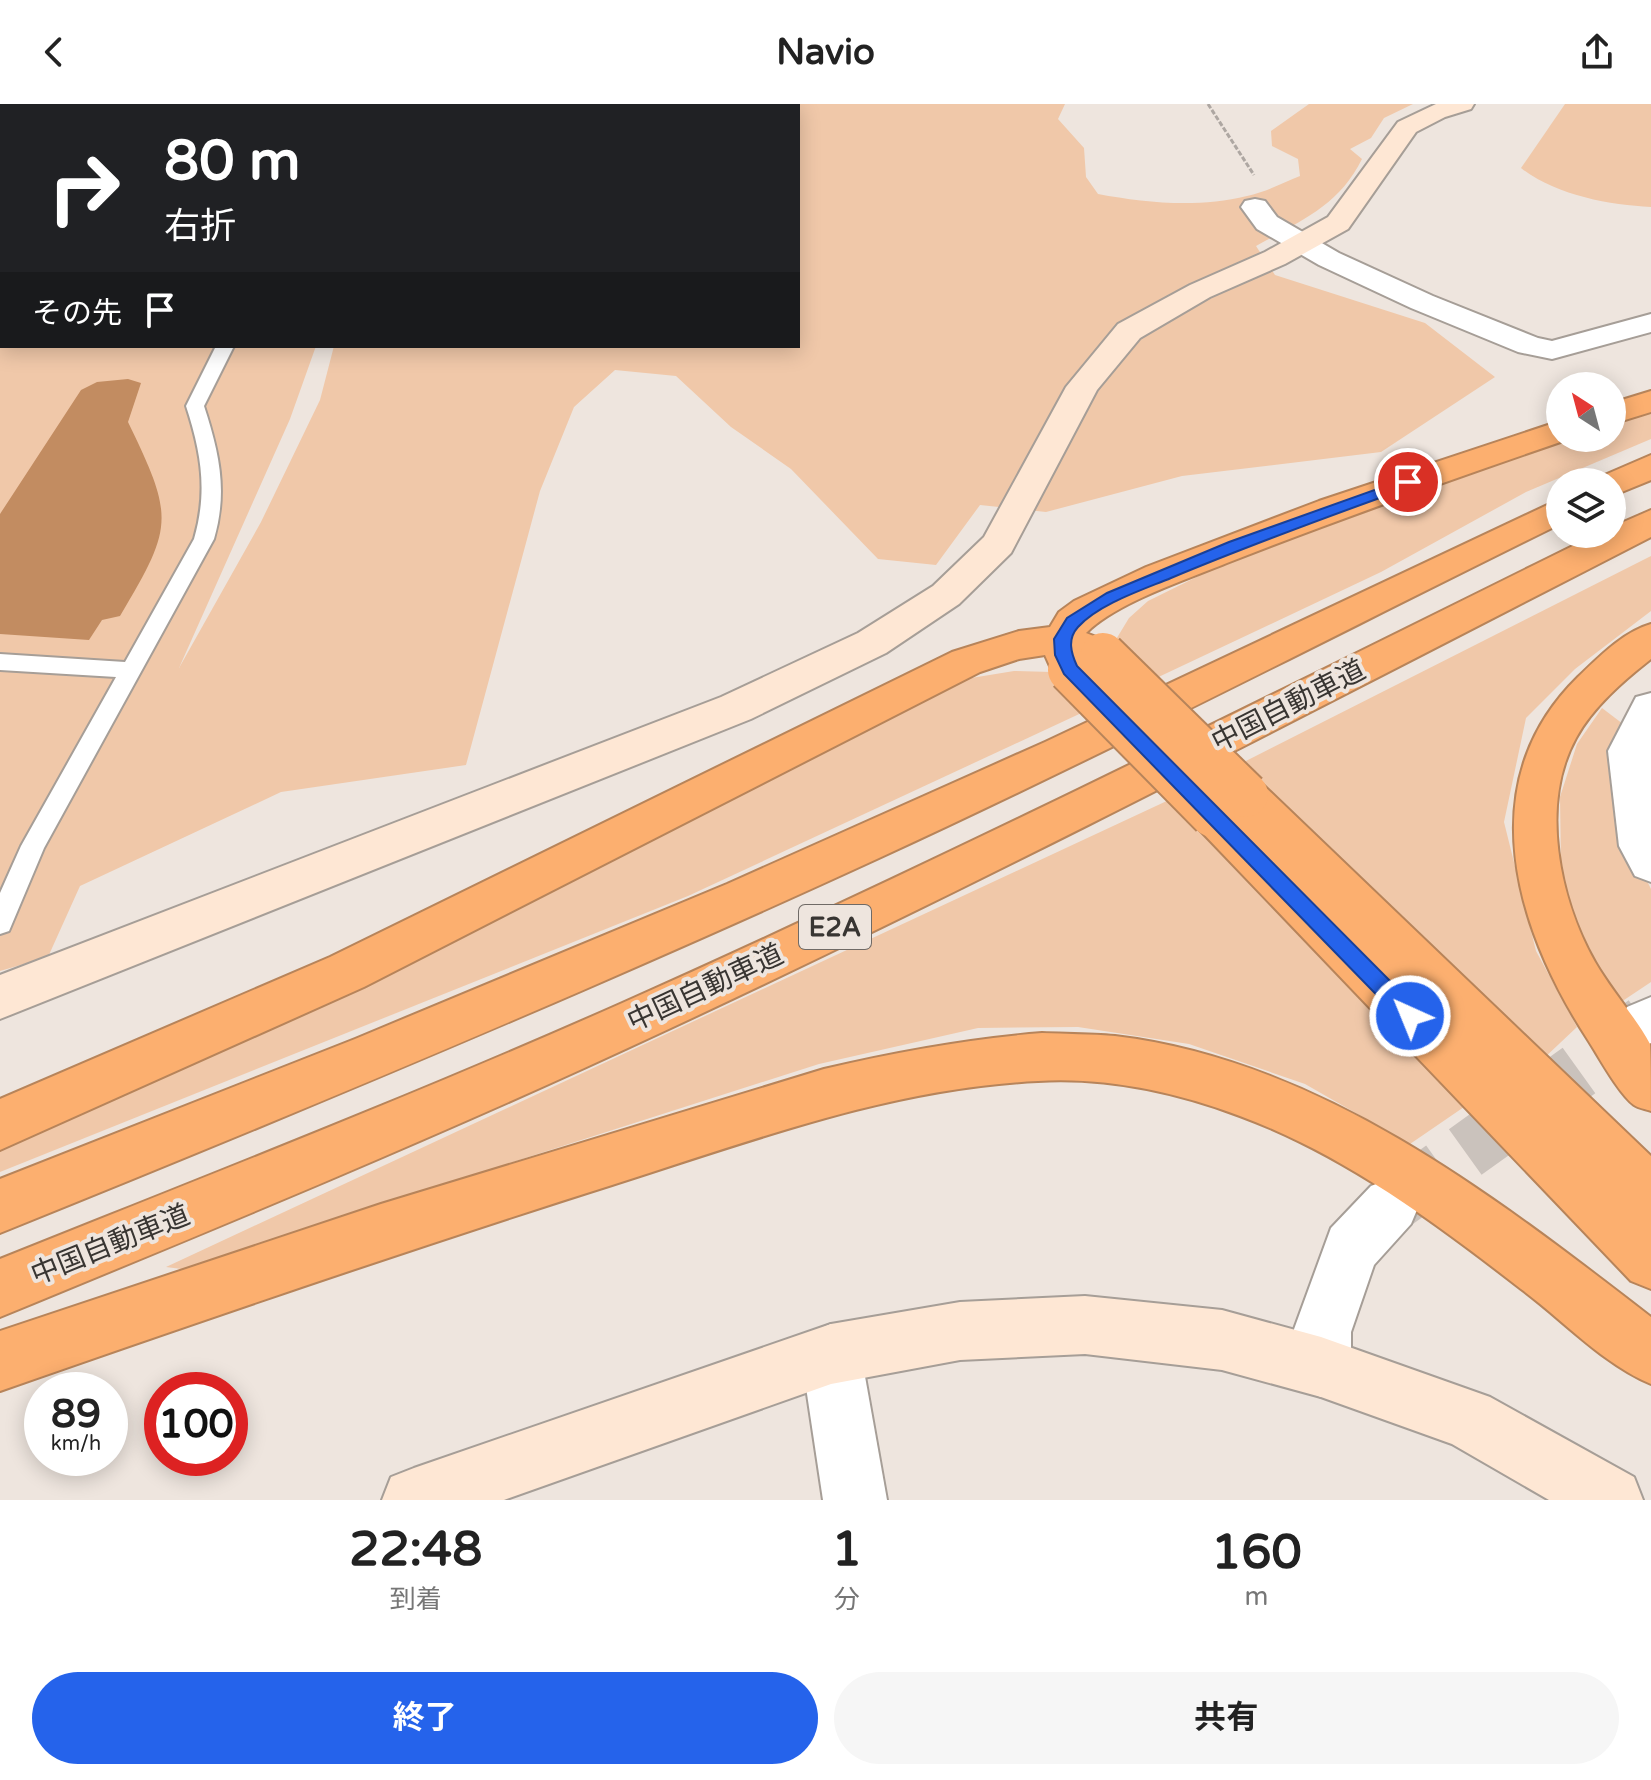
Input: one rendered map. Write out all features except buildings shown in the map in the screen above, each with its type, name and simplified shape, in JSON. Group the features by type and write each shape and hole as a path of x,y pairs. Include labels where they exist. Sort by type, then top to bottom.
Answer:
{"highway":[{"path":"1626,409 1651,401"},
{"path":"1546,436 1332,509 1159,576 1088,610 1073,622 1079,654 1230,805 1651,1194"},
{"path":"1626,478 1651,466"},
{"name":"中国自動車道","path":"0,1206 276,1098 677,928 987,788 1546,517"},
{"name":"中国自動車道","path":"0,1288 329,1154 719,982 1033,833 1651,522"},
{"path":"1651,638 1609,671 1562,726 1545,758 1537,796 1535,836 1542,886 1562,946 1594,1006 1651,1087"},
{"path":"0,1125 347,972 611,842 910,687 999,650 1079,654"},
{"path":"1230,805 1651,1261"},
{"path":"0,1361 417,1218 830,1094 959,1065 1045,1055 1117,1058 1184,1072 1247,1091 1312,1120 1386,1159 1465,1211 1651,1354"}],"street":[{"path":"0,997 736,708 872,643 946,595 998,544 1082,387 1129,331 1200,291 1302,244 1338,223 1360,197 1389,149 1407,127 1436,112 1462,104"},
{"path":"1255,207 1267,223 1302,244 1422,302 1529,345 1552,350 1651,323"},
{"path":"1651,708 1629,751 1642,846 1651,863"},
{"path":"1321,1367 1322,1332 1351,1248 1391,1205"},
{"path":"414,1500 831,1354 960,1331 1085,1325 1222,1340 1321,1367 1468,1419 1590,1493"},
{"path":"831,1354 855,1500"}],"lane":[{"path":"0,923 33,846 204,539 212,515 213,460 195,406 224,348"},
{"path":"0,662 129,670"}],"path":[{"path":"1208,104 1255,176 1260,193 1255,207"}],"shaded area":[{"path":"800,104 1065,104 1058,119 1084,148 1086,177 1098,194 1153,202 1191,203 1247,196 1300,176 1298,159 1272,146 1271,131 1309,104 1413,104 1384,118 1371,138 1350,149 1362,159 1353,175 1330,201 1256,246 1275,275 1425,323 1495,377 1381,452 1182,476 1046,512 980,505 936,565 878,559 791,469 731,427 676,376 615,370 574,407 540,491 466,765 281,792 80,886 48,957 0,971 0,348 315,348 290,419 179,668 261,522 320,400 333,348 800,348"},
{"path":"1565,104 1651,104 1651,207 1618,204 1566,192 1521,168"},
{"path":"128,379 141,383 128,422 154,480 162,521 158,540 138,586 120,616 102,620 89,640 0,634 0,514 81,390 97,382"},
{"path":"1651,411 1651,439 1626,450 1626,420"},
{"path":"1546,447 1546,452 1620,452 1583,468 1546,468 1546,484 1381,572 1150,681 1112,646 1129,618 1148,601 1223,564 1415,492"},
{"path":"1651,556 1651,611 1575,669 1526,718 1504,822 1536,951 1577,1027 1542,1060 1238,765"},
{"path":"1014,671 1052,672 1090,709 688,896 0,1172 0,1145 959,680"},
{"path":"1602,708 1623,724 1633,853 1651,889 1651,982 1615,1006 1577,935 1561,866 1560,797 1577,744"},
{"path":"1171,799 1464,1107 1410,1144 1305,1084 1189,1044 1078,1027 978,1028 819,1064 189,1270 166,1267"}],"tunnel":[{"path":"1397,1201 1645,1023"}],"route":[{"path":"1408,482 1234,546 1112,596 1073,622 1062,639 1063,655 1070,670 1410,1016"}]}
